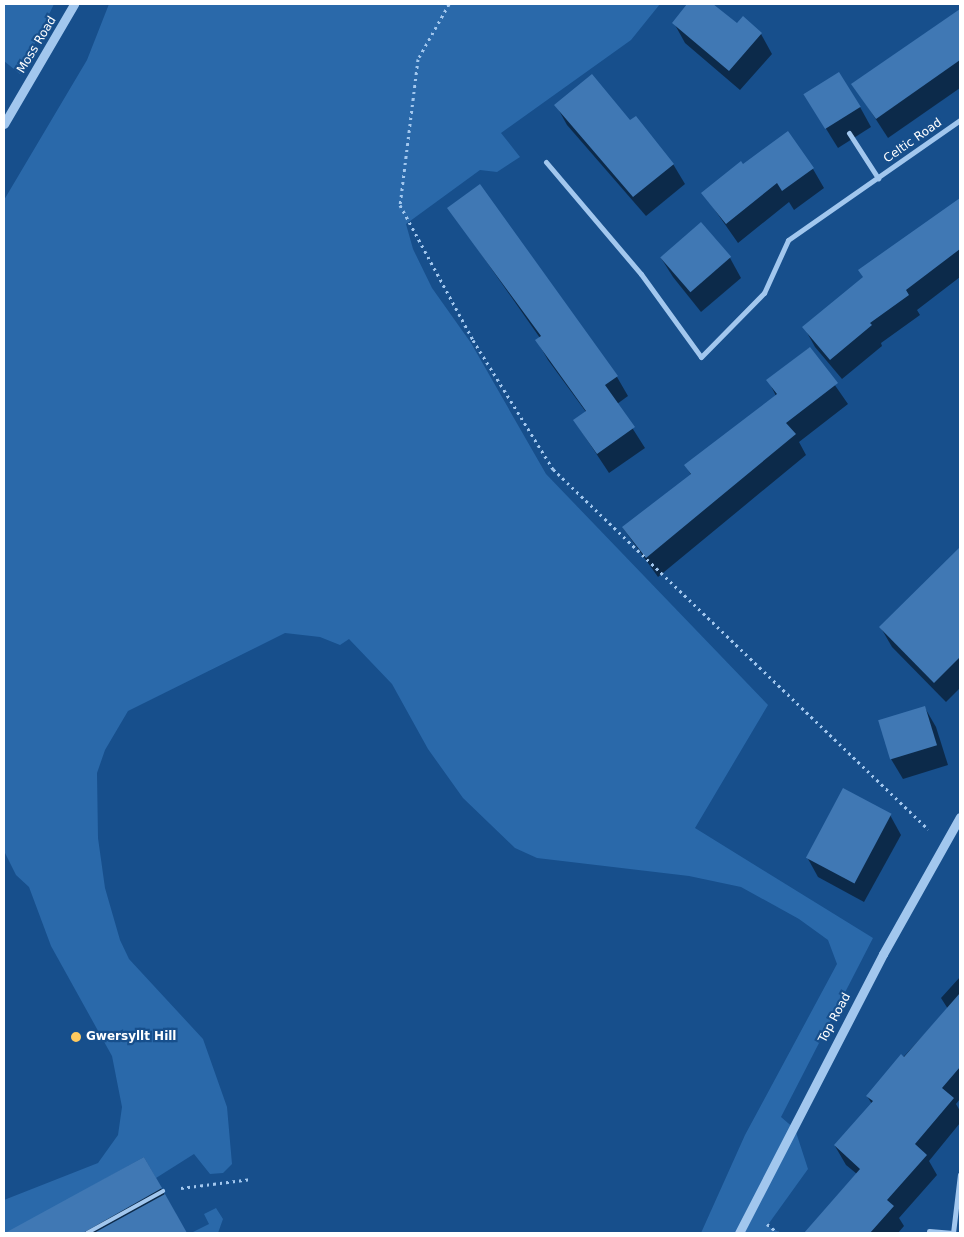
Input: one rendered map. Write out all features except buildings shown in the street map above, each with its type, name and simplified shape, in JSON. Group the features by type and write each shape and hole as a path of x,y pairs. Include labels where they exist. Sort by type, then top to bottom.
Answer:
{"street":[{"name":"Moss Road","path":"4,124 74,4"},
{"name":"Celtic Road","path":"546,162 641,274 701,357 764,293 788,240 960,120"},
{"name":"Celtic Road","path":"848,133 878,178"},
{"name":"Top Road","path":"739,1233 883,954 960,817"},
{"path":"929,1231 954,1233 960,1174"}],"lane":[{"path":"87,1233 163,1191"}],"path":[{"path":"449,4 418,59 400,205 473,340 553,469 945,844"},
{"path":"163,1191 251,1179"}],"shaded area":[{"path":"4,4 54,4 20,74 4,61"},
{"path":"109,4 660,4 631,40 501,133 520,157 497,172 480,170 406,224 413,249 432,288 471,343 546,474 768,705 695,828 873,938 781,1117 795,1129 808,1169 767,1226 781,1233 701,1233 745,1135 837,964 828,940 799,919 741,887 689,876 537,858 515,848 463,798 428,749 392,684 349,639 340,645 320,637 285,633 128,711 105,750 97,773 98,838 105,888 120,940 129,959 203,1039 227,1107 232,1164 223,1173 210,1174 194,1154 156,1178 144,1157 35,1218 43,1233 4,1233 4,1200 98,1163 118,1135 122,1107 112,1056 51,946 29,887 16,875 4,851 4,200 87,60"},
{"path":"216,1208 223,1219 218,1233 191,1233 209,1224 204,1214"}],"place":[{"name":"Gwersyllt Hill","path":"76,1037"}]}
